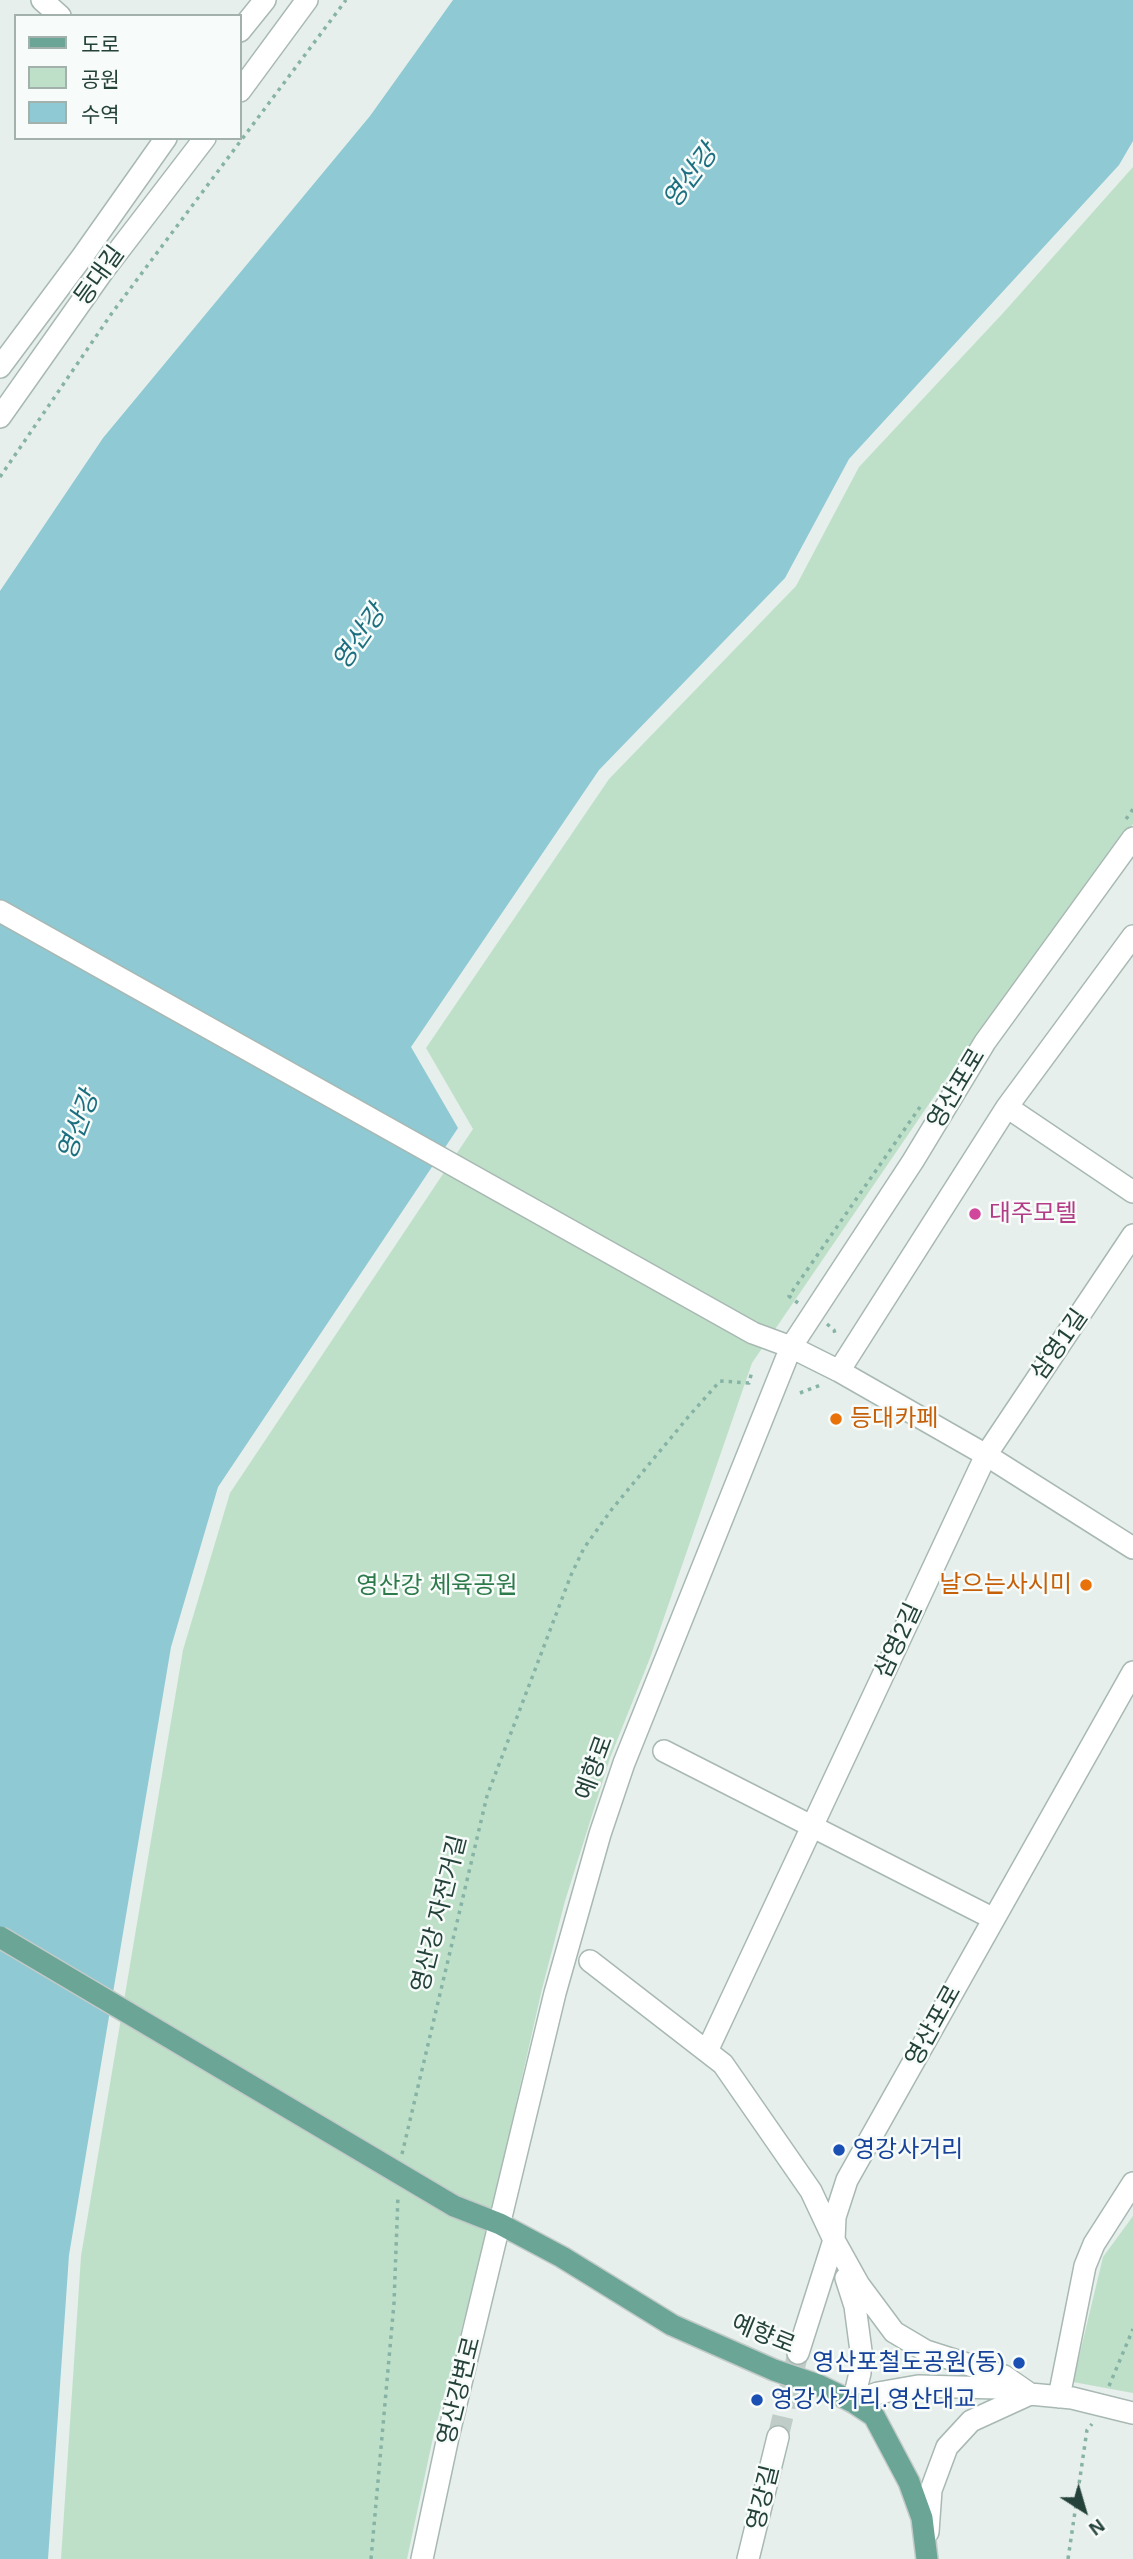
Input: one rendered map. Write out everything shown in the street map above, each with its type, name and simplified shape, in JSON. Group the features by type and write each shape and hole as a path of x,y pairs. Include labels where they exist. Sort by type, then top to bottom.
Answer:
{"main road":[{"name":"예향로","path":"0,1937 454,2206 500,2224 562,2257 673,2325 774,2370 818,2385 874,2416 909,2482 922,2518 927,2559"}],"street":[{"path":"42,0 58,14"},
{"path":"242,29 265,0"},
{"path":"242,88 307,0"},
{"path":"24,381 1,364 165,140"},
{"name":"등대길","path":"0,417 103,271 202,140"},
{"name":"영산포로","path":"792,1347 913,1161 985,1042 1133,838"},
{"path":"0,911 752,1332 792,1347 839,1371 986,1455 1133,1548"},
{"path":"839,1371 1007,1107 1133,936"},
{"path":"1007,1107 1133,1192"},
{"name":"삼영1길","path":"986,1455 1133,1235"},
{"name":"예향로","path":"500,2224 555,1993 600,1834 624,1763 792,1347"},
{"name":"삼영2길","path":"707,2052 986,1455"},
{"name":"영산포로","path":"853,2402 860,2373 861,2351 855,2306 834,2240 835,2217 847,2180 1133,1672"},
{"path":"664,1751 994,1920"},
{"path":"590,1961 723,2064 811,2191 859,2285 894,2332 926,2351 1004,2376 1030,2394"},
{"path":"1059,2396 1085,2266 1094,2244 1133,2183"},
{"name":"영산강변로","path":"422,2559 448,2437 500,2224"},
{"path":"798,2353 834,2240"},
{"path":"853,2402 878,2393 918,2386 999,2388 1059,2396 1133,2413"},
{"path":"927,2559 931,2490 947,2447 971,2421 1030,2394"},
{"name":"영강길","path":"748,2559 778,2437"}],"path":[{"path":"242,139 346,0"},
{"path":"0,477 112,313 241,140"},
{"name":"영산강 자전거길","path":"400,2166 403,2142 487,1796 570,1575 584,1548 612,1509 720,1381 749,1383 751,1371"},
{"path":"371,2559 394,2303 398,2189"},
{"path":"1108,2389 1133,2329"},
{"path":"1068,2559 1087,2430"}],"green space":[{"name":"영산강 체육공원","path":"1133,167 1133,824 955,1066 752,1363 650,1658 610,1758 565,1901 542,1989 485,2241 434,2433 407,2559 61,2559 81,2256 183,1650 230,1493 473,1129 426,1048 609,779 796,586 859,467 1004,312"},
{"path":"1133,2216 1133,2393 1073,2382 1103,2257"}],"water":[{"name":"영산강","path":"453,0 1133,0 1133,141 1119,165 849,459 785,578 599,770 411,1047 458,1128 218,1487 171,1647 69,2255 48,2559 0,2559 0,591 103,438 370,116"}],"tunnel":[{"path":"778,2437 798,2353"}],"place":[{"name":"대주모텔","path":"975,1214"},
{"name":"등대카페","path":"836,1419"},
{"name":"날으는사시미","path":"1086,1585"},
{"name":"영강사거리","path":"839,2150"},
{"name":"영산포철도공원(동)","path":"1019,2363"},
{"name":"영강사거리.영산대교","path":"757,2400"}]}
